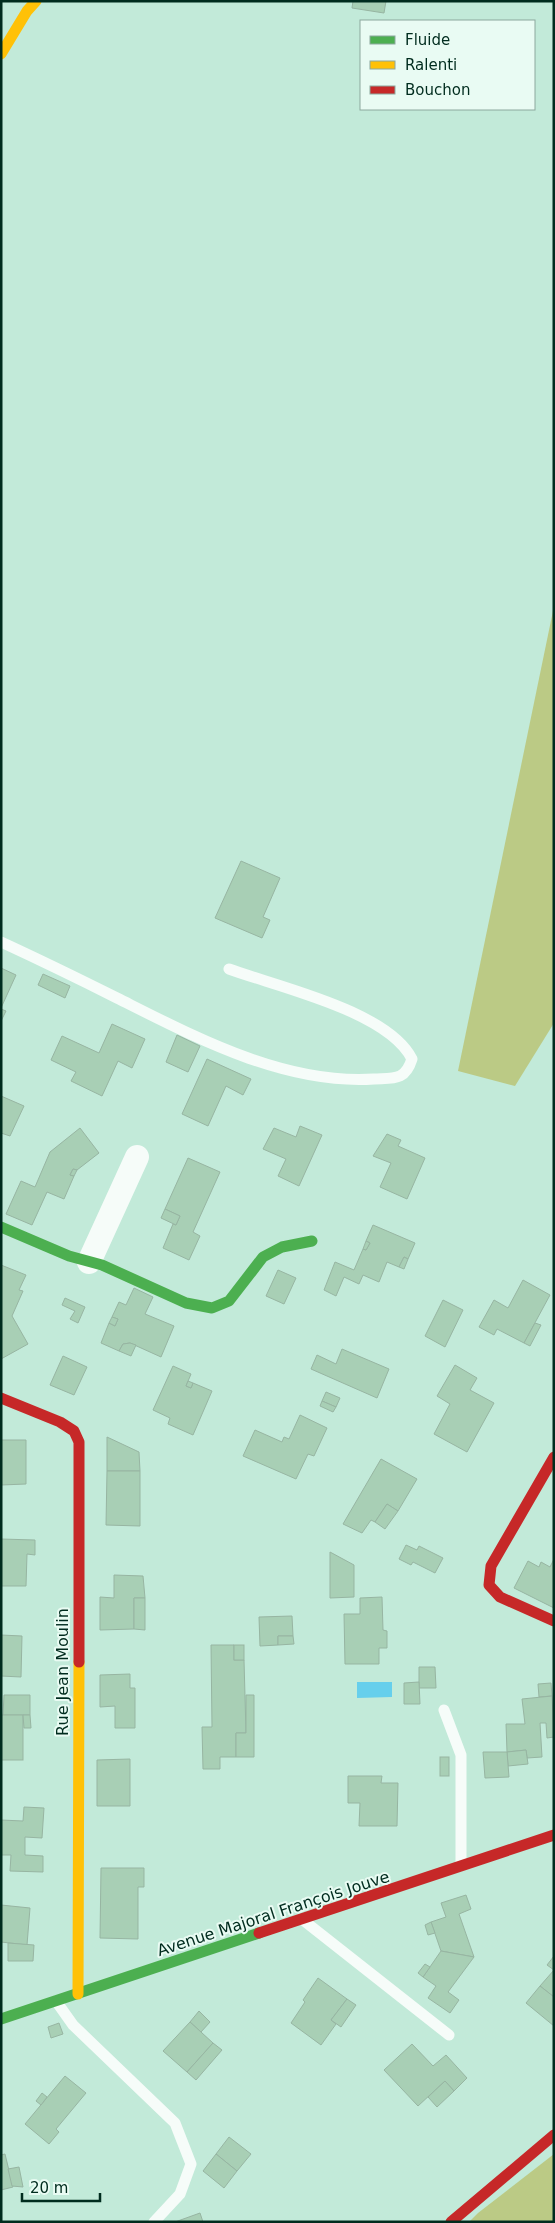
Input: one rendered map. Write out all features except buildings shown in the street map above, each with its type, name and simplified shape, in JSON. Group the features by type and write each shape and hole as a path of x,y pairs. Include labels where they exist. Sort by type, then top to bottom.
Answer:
{"street":[{"path":"1,54 27,11 36,1"},
{"path":"89,1262 137,1157"},
{"path":"1,1227 186,1303 212,1308 229,1301 263,1257 282,1246 312,1241"},
{"name":"Rue Jean Moulin","path":"1,1398 60,1422 74,1431 78,1442 78,1994"},
{"path":"554,1457 491,1566 489,1585 500,1598 554,1621"},
{"name":"Avenue Majoral François Jouve","path":"1,2019 461,1868 554,1835"},
{"path":"451,2222 554,2135"}],"lane":[{"path":"1,942 207,1043 296,1072 358,1080 400,1077 408,1069 412,1059 407,1049 394,1036 339,1006 229,969"},
{"path":"444,1710 461,1755 461,1868"},
{"path":"303,1920 449,2035"},
{"path":"56,2001 73,2025 175,2123 191,2164 180,2194 154,2222"}],"green space":[{"path":"554,606 554,1023 515,1086 458,1071"},
{"path":"554,2154 554,2222 469,2222 478,2213"}],"water":[{"path":"357,1682 392,1682 392,1697 357,1698"}],"traffic: fast":[{"path":"1,1227 69,1256 102,1265 186,1303 212,1308 229,1301 263,1257 282,1247 312,1241"},
{"path":"1,2019 259,1933"}],"traffic: slow":[{"path":"1,54 27,11 36,1"},
{"path":"78,1994 79,1662"}],"traffic: jam":[{"path":"1,1398 60,1422 74,1431 79,1442 79,1662"},
{"path":"554,1457 491,1566 489,1585 500,1597 554,1621"},
{"path":"259,1933 554,1835"},
{"path":"451,2222 554,2135"}]}
